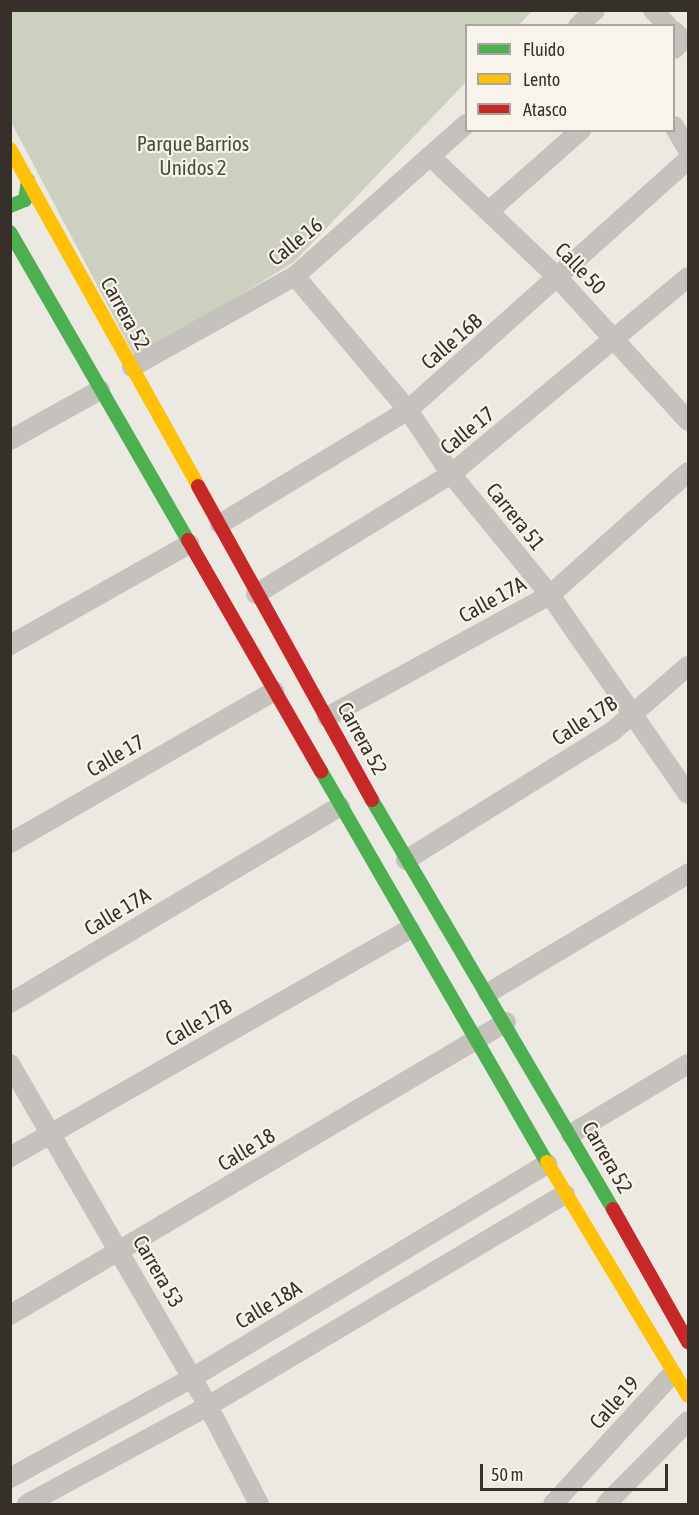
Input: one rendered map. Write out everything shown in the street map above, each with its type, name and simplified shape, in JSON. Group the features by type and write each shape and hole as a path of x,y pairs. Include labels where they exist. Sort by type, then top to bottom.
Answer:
{"main road":[{"name":"Carrera 52","path":"10,149 406,860 506,1022 688,1341"},
{"path":"10,206 25,200 27,180"},
{"path":"10,232 547,1164 672,1374 688,1396"},
{"name":"Calle 19","path":"672,1374 688,1361"}],"street":[{"path":"580,24 595,10"},
{"path":"653,10 666,24"},
{"name":"Calle 16","path":"132,367 295,276 465,125"},
{"path":"675,128 688,150"},
{"path":"489,211 580,132"},
{"name":"Calle 50","path":"430,156 558,278 616,339 688,421"},
{"name":"Calle 16B","path":"220,524 408,410 688,160"},
{"name":"Carrera 51","path":"295,276 408,410 452,474 550,595 688,794"},
{"name":"Calle 17","path":"256,594 452,474 688,278"},
{"path":"10,440 100,390"},
{"name":"Calle 17A","path":"327,717 550,595 688,472"},
{"path":"10,645 189,544"},
{"name":"Calle 17B","path":"406,860 635,715 688,666"},
{"name":"Calle 17","path":"10,843 274,691"},
{"name":"Calle 17A","path":"10,1003 340,806"},
{"path":"488,993 688,874"},
{"name":"Calle 17B","path":"10,1156 410,928"},
{"name":"Calle 18","path":"10,1315 121,1252 506,1022"},
{"name":"Carrera 53","path":"10,1064 121,1252 208,1406 259,1504"},
{"path":"571,1134 688,1064"},
{"name":"Calle 18A","path":"10,1478 192,1378 547,1164"},
{"path":"27,1504 208,1406 565,1194"},
{"name":"Calle 19","path":"553,1504 672,1374"},
{"path":"606,1504 688,1421"}],"green space":[{"name":"Parque Barrios Unidos 2","path":"10,11 532,11 520,24 465,24 465,83 294,262 136,359 11,122"}],"traffic: fast":[{"path":"10,206 25,200 28,180"},
{"path":"10,232 188,540"},
{"path":"321,771 547,1162"},
{"path":"372,800 613,1209"}],"traffic: slow":[{"path":"10,149 198,486"},
{"path":"547,1162 688,1396"}],"traffic: jam":[{"path":"198,486 372,800"},
{"path":"188,540 321,771"},
{"path":"613,1209 688,1342"}]}
